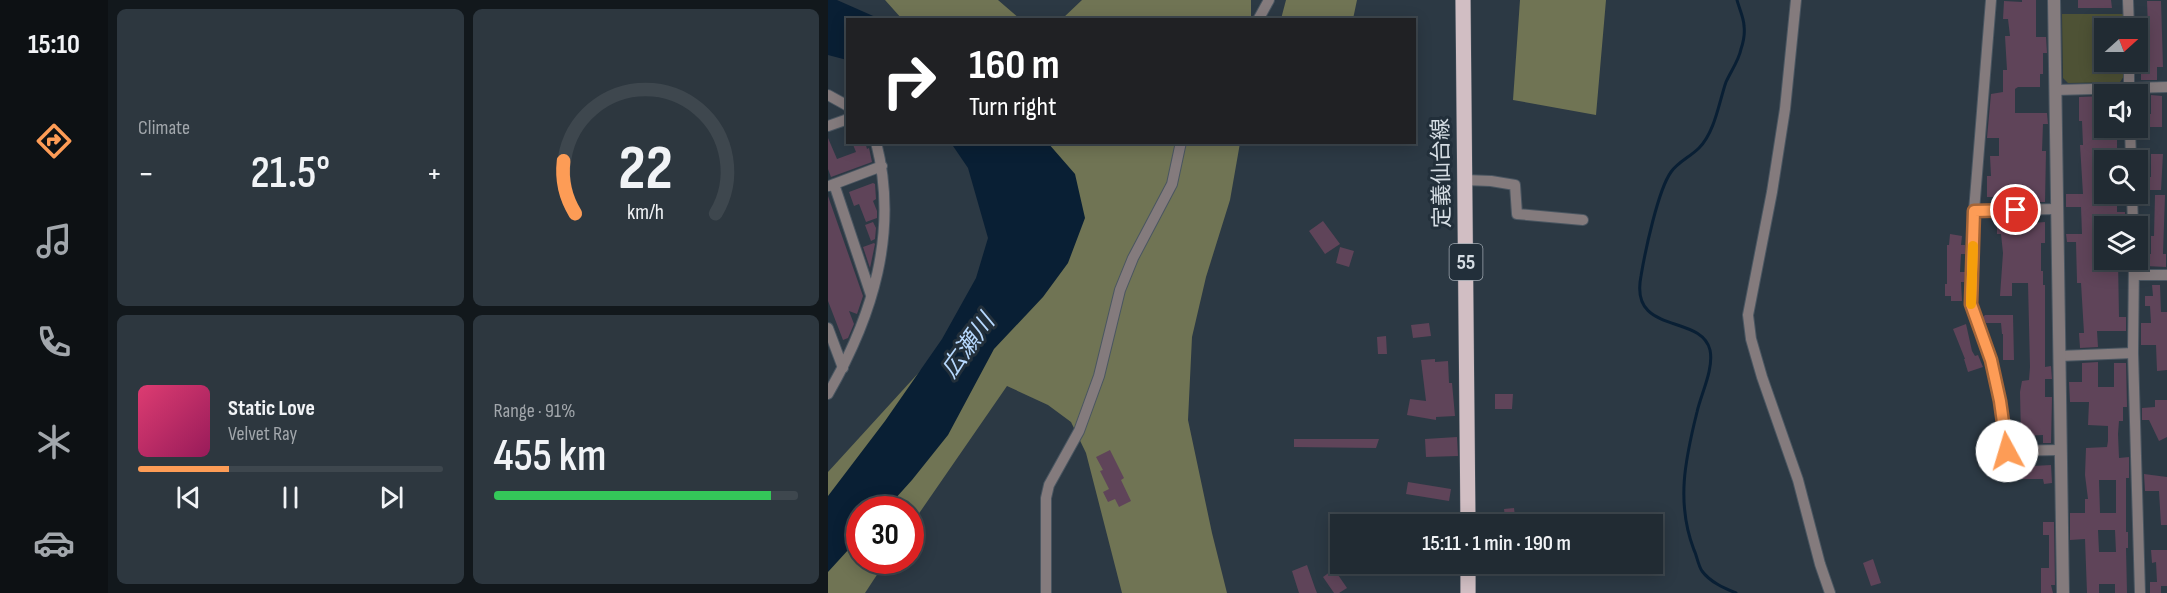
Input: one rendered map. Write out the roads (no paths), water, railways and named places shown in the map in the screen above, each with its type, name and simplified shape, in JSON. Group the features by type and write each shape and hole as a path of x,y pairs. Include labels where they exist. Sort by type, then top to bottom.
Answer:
{"main road":[{"name":"定義仙台線","path":"1463,0 1468,514"},
{"path":"1468,574 1468,593"}],"street":[{"path":"1259,18 1269,0"},
{"path":"1796,0 1785,109 1772,192 1748,315 1751,339 1762,377 1798,480 1830,593"},
{"path":"1991,0 1974,211 1971,304 1991,360 2007,451 2060,450"},
{"path":"2054,0 2063,593"},
{"path":"2128,0 2128,18"},
{"path":"2148,89 2167,87"},
{"path":"2056,90 2094,91"},
{"path":"828,95 846,105"},
{"path":"828,126 846,120"},
{"path":"828,394 843,368 864,318 879,268 886,197 876,144"},
{"path":"1046,593 1045,511 1049,485 1079,431 1100,376 1120,290 1133,258 1172,184 1181,144"},
{"path":"872,295 831,185 882,166"},
{"path":"1466,180 1515,185 1517,214 1583,220"},
{"path":"1974,211 2057,209"},
{"path":"2134,270 2133,353 2140,593"},
{"path":"2134,275 2167,275"},
{"path":"828,328 843,368"},
{"path":"2059,356 2133,353"}],"water":[{"path":"828,0 837,0 878,18 846,18 846,60 828,55"},
{"name":"広瀬川","path":"952,144 1049,144 1075,174 1085,218 1068,263 1043,297 994,349 948,435 898,496 846,496 846,552 828,572 828,496 885,421 942,339 976,278 988,238 968,168"}],"waterway":[{"path":"1736,593 1722,587 1702,571 1688,533 1685,515 1686,464 1697,412 1709,373 1710,350 1704,339 1694,331 1655,316 1645,308 1640,295 1641,276 1661,192 1674,168 1699,148 1709,134 1726,82 1740,53 1744,29 1737,0"}]}
